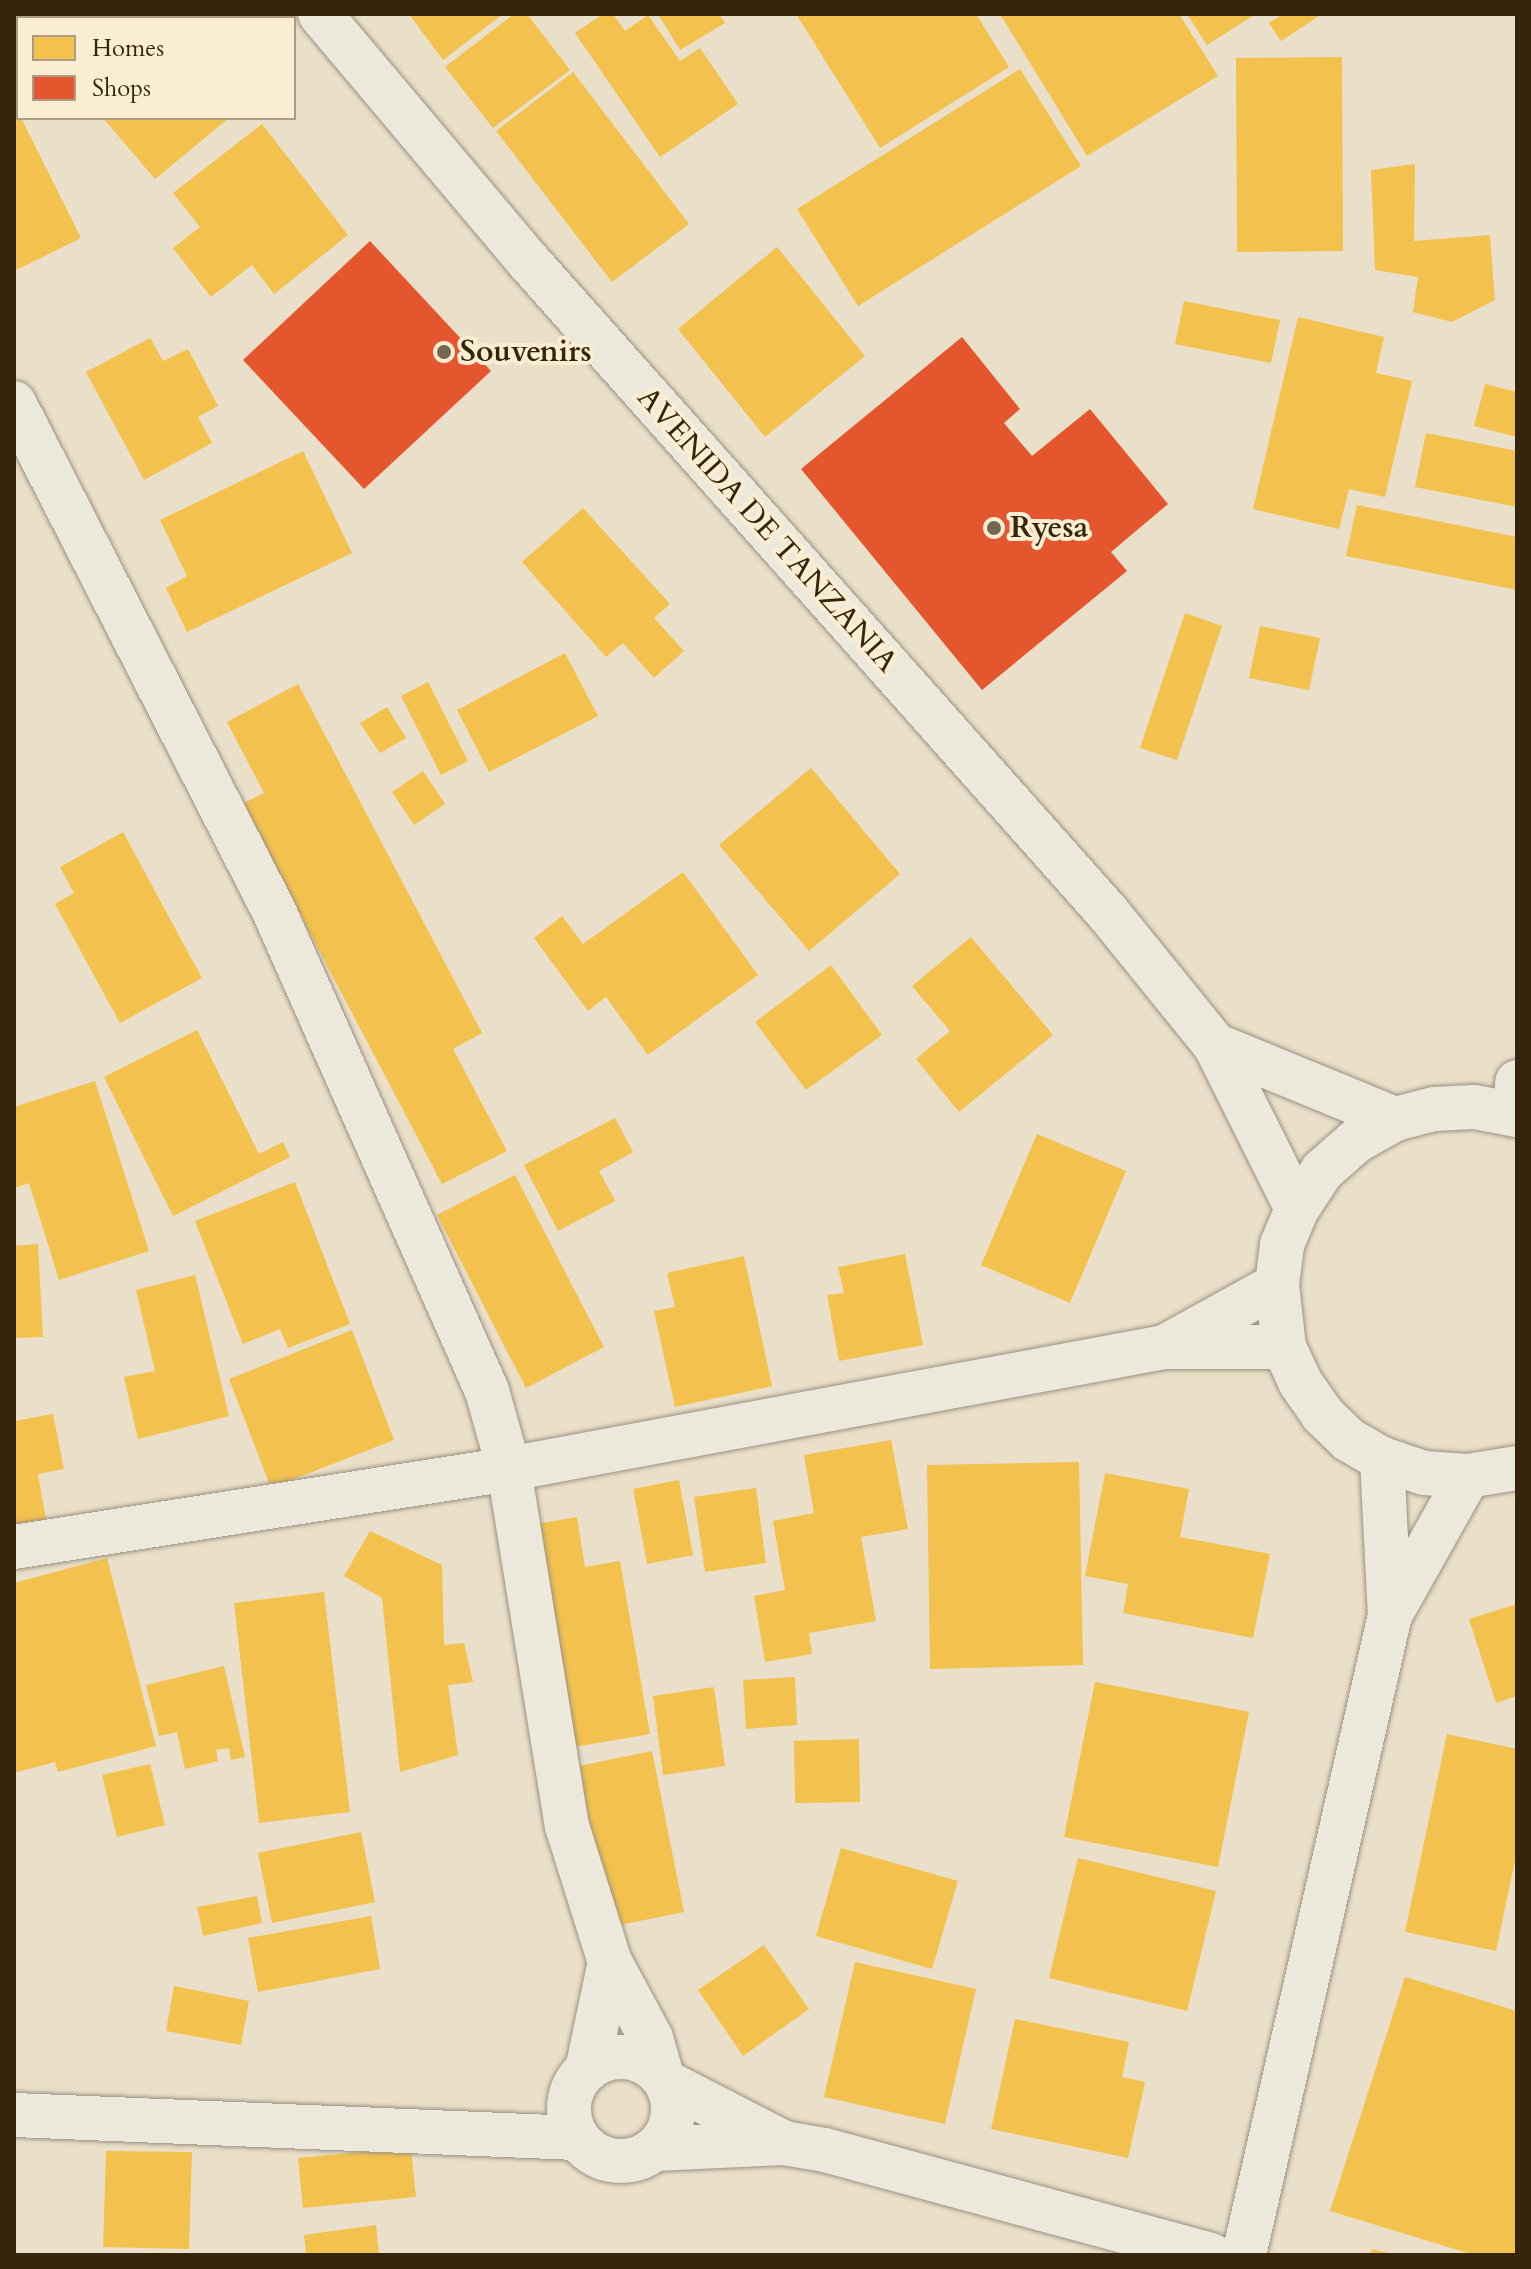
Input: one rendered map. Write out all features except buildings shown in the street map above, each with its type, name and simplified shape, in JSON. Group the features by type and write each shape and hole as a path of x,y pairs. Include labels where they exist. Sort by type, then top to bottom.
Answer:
{"street":[{"name":"AVENIDA DE TANZANIA","path":"320,14 539,273 1108,913 1215,1045 1297,1209"},
{"path":"14,403 274,911 487,1391 509,1469 567,1826 610,1962 651,2038 672,2094 672,2125 655,2149"},
{"name":"AVENIDA DE TANZANIA","path":"1215,1045 1395,1119"},
{"path":"1516,1103 1395,1119 1356,1141 1322,1171 1297,1209 1282,1245 1277,1285 1284,1347 1322,1414 1349,1440 1382,1459 1424,1473 1468,1476 1517,1468"},
{"path":"1164,1347 1277,1285"},
{"path":"14,1547 509,1469 1164,1347 1284,1347"},
{"path":"1244,2255 1390,1615 1382,1459"},
{"path":"1390,1615 1468,1476"},
{"path":"587,2070 610,1962"},
{"path":"784,2143 655,2149 614,2162 587,2150 577,2138 569,2110 577,2081 587,2070 617,2057 633,2058 784,2143 1211,2255"},
{"path":"14,2115 577,2138"}],"place":[{"name":"Souvenirs","path":"444,352"},
{"name":"Ryesa","path":"994,528"}]}
